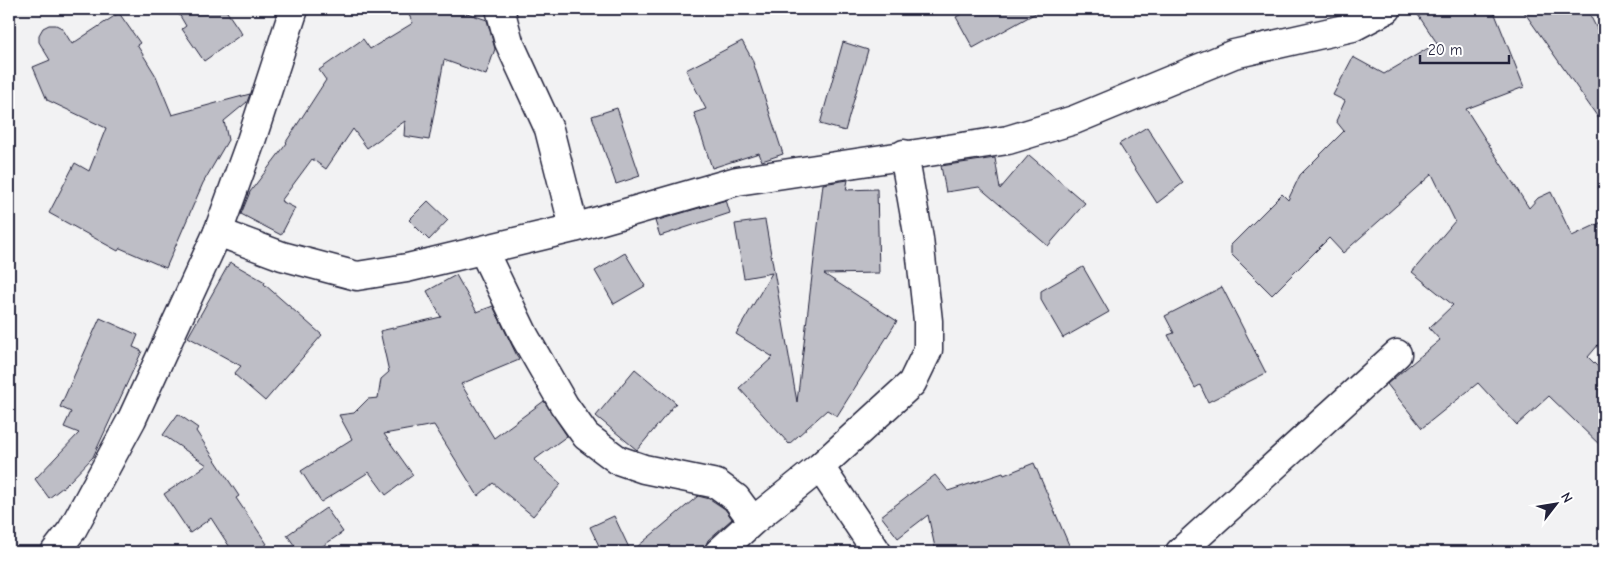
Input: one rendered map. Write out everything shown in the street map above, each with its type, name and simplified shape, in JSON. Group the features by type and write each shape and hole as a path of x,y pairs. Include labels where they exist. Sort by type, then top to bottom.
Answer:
{"street":[{"path":"55,552 72,530 132,419 218,232 294,9"},
{"path":"500,9 509,42 549,129 574,228"},
{"path":"218,232 282,256 357,276 407,268 574,228 737,181 904,154 1008,140 1082,117 1234,54 1353,27 1387,9"},
{"path":"719,552 752,521 820,467 912,383 928,350 928,321 920,248 904,154"},
{"path":"483,250 525,338 564,405 586,436 618,460 644,469 717,484 736,498 752,521"},
{"path":"1180,552 1397,354"},
{"path":"820,467 877,552"}],"building":[{"path":"176,9 225,9 242,34 204,61 182,29 186,26"},
{"path":"406,9 455,9 487,20 495,49 486,75 444,60 429,140 404,136 405,121 367,148 353,129 326,169 312,159 281,201 295,208 281,235 241,214 250,192 287,143 326,80 319,70 363,39 370,49 413,23"},
{"path":"971,9 1043,9 973,48 956,17"},
{"path":"1414,9 1493,9 1524,87 1466,109 1529,208 1538,198 1551,192 1572,236 1604,221 1604,338 1588,357 1604,373 1604,449 1549,396 1517,425 1478,383 1422,428 1387,384 1440,340 1429,328 1453,305 1412,272 1455,221 1432,174 1343,253 1329,238 1272,295 1231,254 1231,245 1282,194 1288,200 1300,175 1344,131 1336,121 1345,101 1333,95 1353,57 1384,74 1437,43"},
{"path":"1522,9 1587,9 1604,43 1604,126"},
{"path":"119,13 140,43 137,45 156,76 172,115 250,94 247,102 224,121 228,140 203,183 166,268 120,248 118,251 49,213 75,163 89,171 106,128 47,100 33,67 50,60 39,42 39,35 43,28 49,25 56,25 62,28 72,44"},
{"path":"742,41 752,59 783,154 762,161 759,153 712,168 694,113 706,109 686,70"},
{"path":"843,42 868,50 845,131 820,124"},
{"path":"617,108 640,176 616,184 592,116"},
{"path":"1147,127 1183,183 1157,203 1119,144"},
{"path":"1029,155 1085,203 1048,246 979,187 946,192 941,166 995,158 1000,189"},
{"path":"848,180 846,190 877,189 879,273 824,274 897,321 837,416 827,410 789,444 739,388 773,357 736,334 772,273 744,278 735,224 765,220 797,402 823,184"},
{"path":"726,200 730,213 660,236 655,221"},
{"path":"428,201 448,220 429,240 409,220"},
{"path":"625,253 645,286 614,304 595,271"},
{"path":"230,262 265,282 264,284 322,335 265,401 234,374 241,366 188,337"},
{"path":"1083,267 1109,312 1063,338 1041,300 1041,291"},
{"path":"456,275 477,312 493,306 519,360 461,384 494,438 544,401 567,436 534,460 561,484 533,516 493,483 478,496 434,425 384,434 413,475 386,495 369,472 321,502 301,471 352,439 339,415 354,413 368,399 378,398 381,379 389,372 380,331 441,317 427,291"},
{"path":"1222,287 1266,373 1208,402 1200,385 1195,388 1168,335 1174,333 1165,316"},
{"path":"100,318 138,335 133,347 142,351 93,457 67,484 49,498 35,479 79,433 64,427 71,412 60,407"},
{"path":"635,369 676,403 637,450 596,416"},
{"path":"178,414 198,428 196,431 239,496 236,498 267,544 255,552 233,552 211,518 190,533 164,494 207,465 163,435"},
{"path":"1034,463 1072,552 936,552 928,515 898,538 881,516 935,475 948,491 1003,473 1004,475"},
{"path":"698,496 710,499 725,509 732,519 708,540 703,552 631,552"},
{"path":"326,508 343,532 314,552 299,552 287,535"},
{"path":"614,516 631,552 602,552 590,527"}]}
